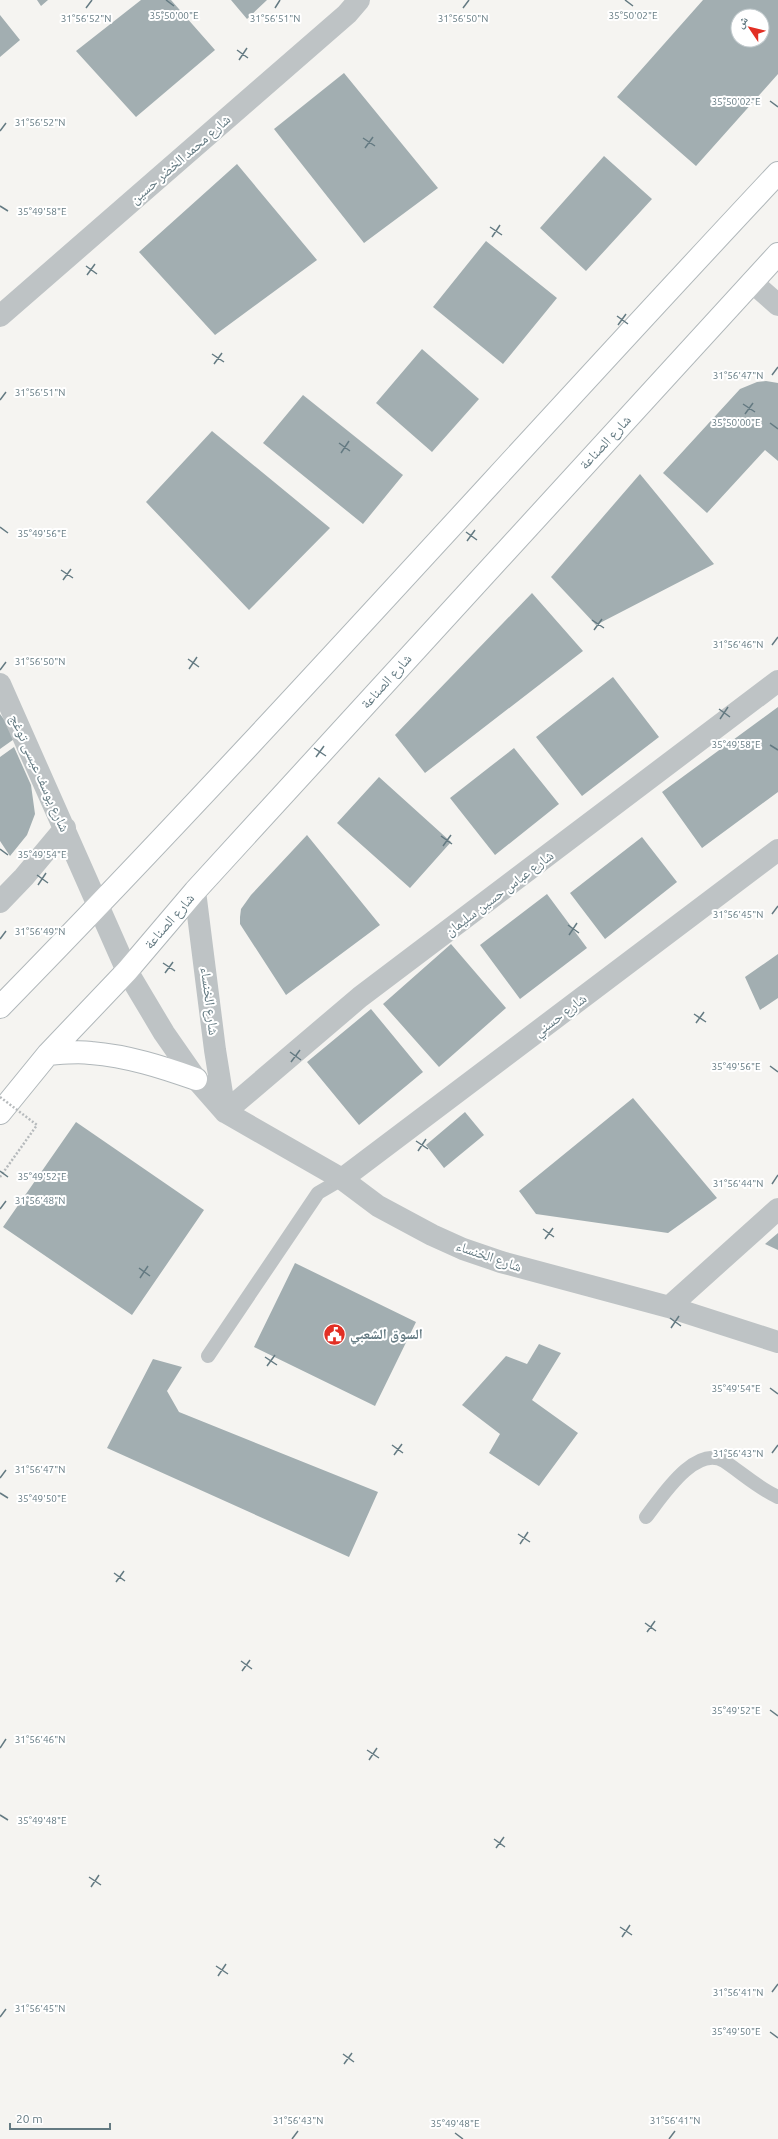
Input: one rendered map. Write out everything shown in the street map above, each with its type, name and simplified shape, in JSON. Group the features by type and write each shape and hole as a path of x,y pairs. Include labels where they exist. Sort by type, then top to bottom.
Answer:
{"main road":[{"path":"0,1007 364,623 778,173"},
{"name":"شارع الصناعة","path":"0,1113 48,1054 127,971 195,891 778,254"},
{"path":"48,1054 90,1052 122,1057 148,1062 196,1079"}],"street":[{"name":"شارع محمد الخضر حسين","path":"0,316 347,14 359,0"},
{"path":"752,282 778,305"},
{"name":"شارع عباس حسين سليمان","path":"225,1112 360,997 778,681"},
{"name":"شارع يوسف عيسى توغج","path":"0,684 127,971"},
{"path":"0,902 24,877 65,828"},
{"name":"شارع حسني","path":"342,1178 778,850"},
{"name":"شارع الخنساء","path":"195,891 198,925 225,1112"},
{"name":"شارع الخنساء","path":"127,971 164,1033 196,1079 225,1112 342,1178 378,1206 432,1235 501,1262 669,1307 778,1342"},
{"path":"669,1307 778,1209"}],"lane":[{"path":"208,1356 318,1193 342,1178"},
{"path":"646,1517 679,1477 703,1459 711,1457 723,1461 778,1497"}],"path":[{"path":"0,1097 37,1124 0,1177"}],"building":[{"path":"37,0 48,0 41,6"},
{"path":"141,0 171,0 215,50 136,117 76,51"},
{"path":"231,0 267,0 247,19"},
{"path":"703,0 778,0 778,74 696,166 617,97"},
{"path":"0,15 20,40 0,57"},
{"path":"344,73 438,188 364,243 274,129"},
{"path":"604,156 652,199 586,271 540,228"},
{"path":"237,164 317,260 215,335 139,252"},
{"path":"486,241 557,298 503,364 433,307"},
{"path":"422,349 479,399 432,452 376,403"},
{"path":"766,381 778,383 778,461 765,450 707,513 663,473 740,389 757,382"},
{"path":"303,395 403,475 363,524 263,443"},
{"path":"212,431 330,528 249,610 146,502"},
{"path":"640,474 714,564 596,625 551,577"},
{"path":"532,593 583,651 425,773 395,735"},
{"path":"613,677 659,737 582,796 536,737"},
{"path":"778,707 778,792 702,848 662,792"},
{"path":"0,714 17,737 0,749"},
{"path":"14,747 31,785 35,814 27,835 10,856 0,841 0,757"},
{"path":"514,748 559,804 495,855 450,798"},
{"path":"379,777 451,842 410,888 337,823"},
{"path":"307,835 380,925 286,995 240,924 241,909 251,895"},
{"path":"642,837 677,882 605,939 570,893"},
{"path":"547,894 587,948 520,999 480,945"},
{"path":"451,944 506,1008 439,1067 383,1004"},
{"path":"778,954 778,998 760,1010 745,977"},
{"path":"371,1009 423,1072 359,1125 307,1062"},
{"path":"633,1098 717,1198 668,1233 536,1214 519,1191"},
{"path":"465,1112 484,1135 444,1168 426,1145"},
{"path":"76,1122 204,1210 132,1315 3,1227"},
{"path":"778,1233 778,1250 765,1244"},
{"name":"السوق الشعبي","path":"295,1263 416,1322 375,1406 254,1347"},
{"path":"539,1344 561,1353 532,1400 578,1433 539,1486 489,1453 500,1434 462,1405 506,1356 527,1364"},
{"path":"153,1359 182,1367 167,1391 179,1412 378,1492 349,1557 107,1448"}],"place":[{"name":"السوق الشعبي","path":"335,1334"}]}
